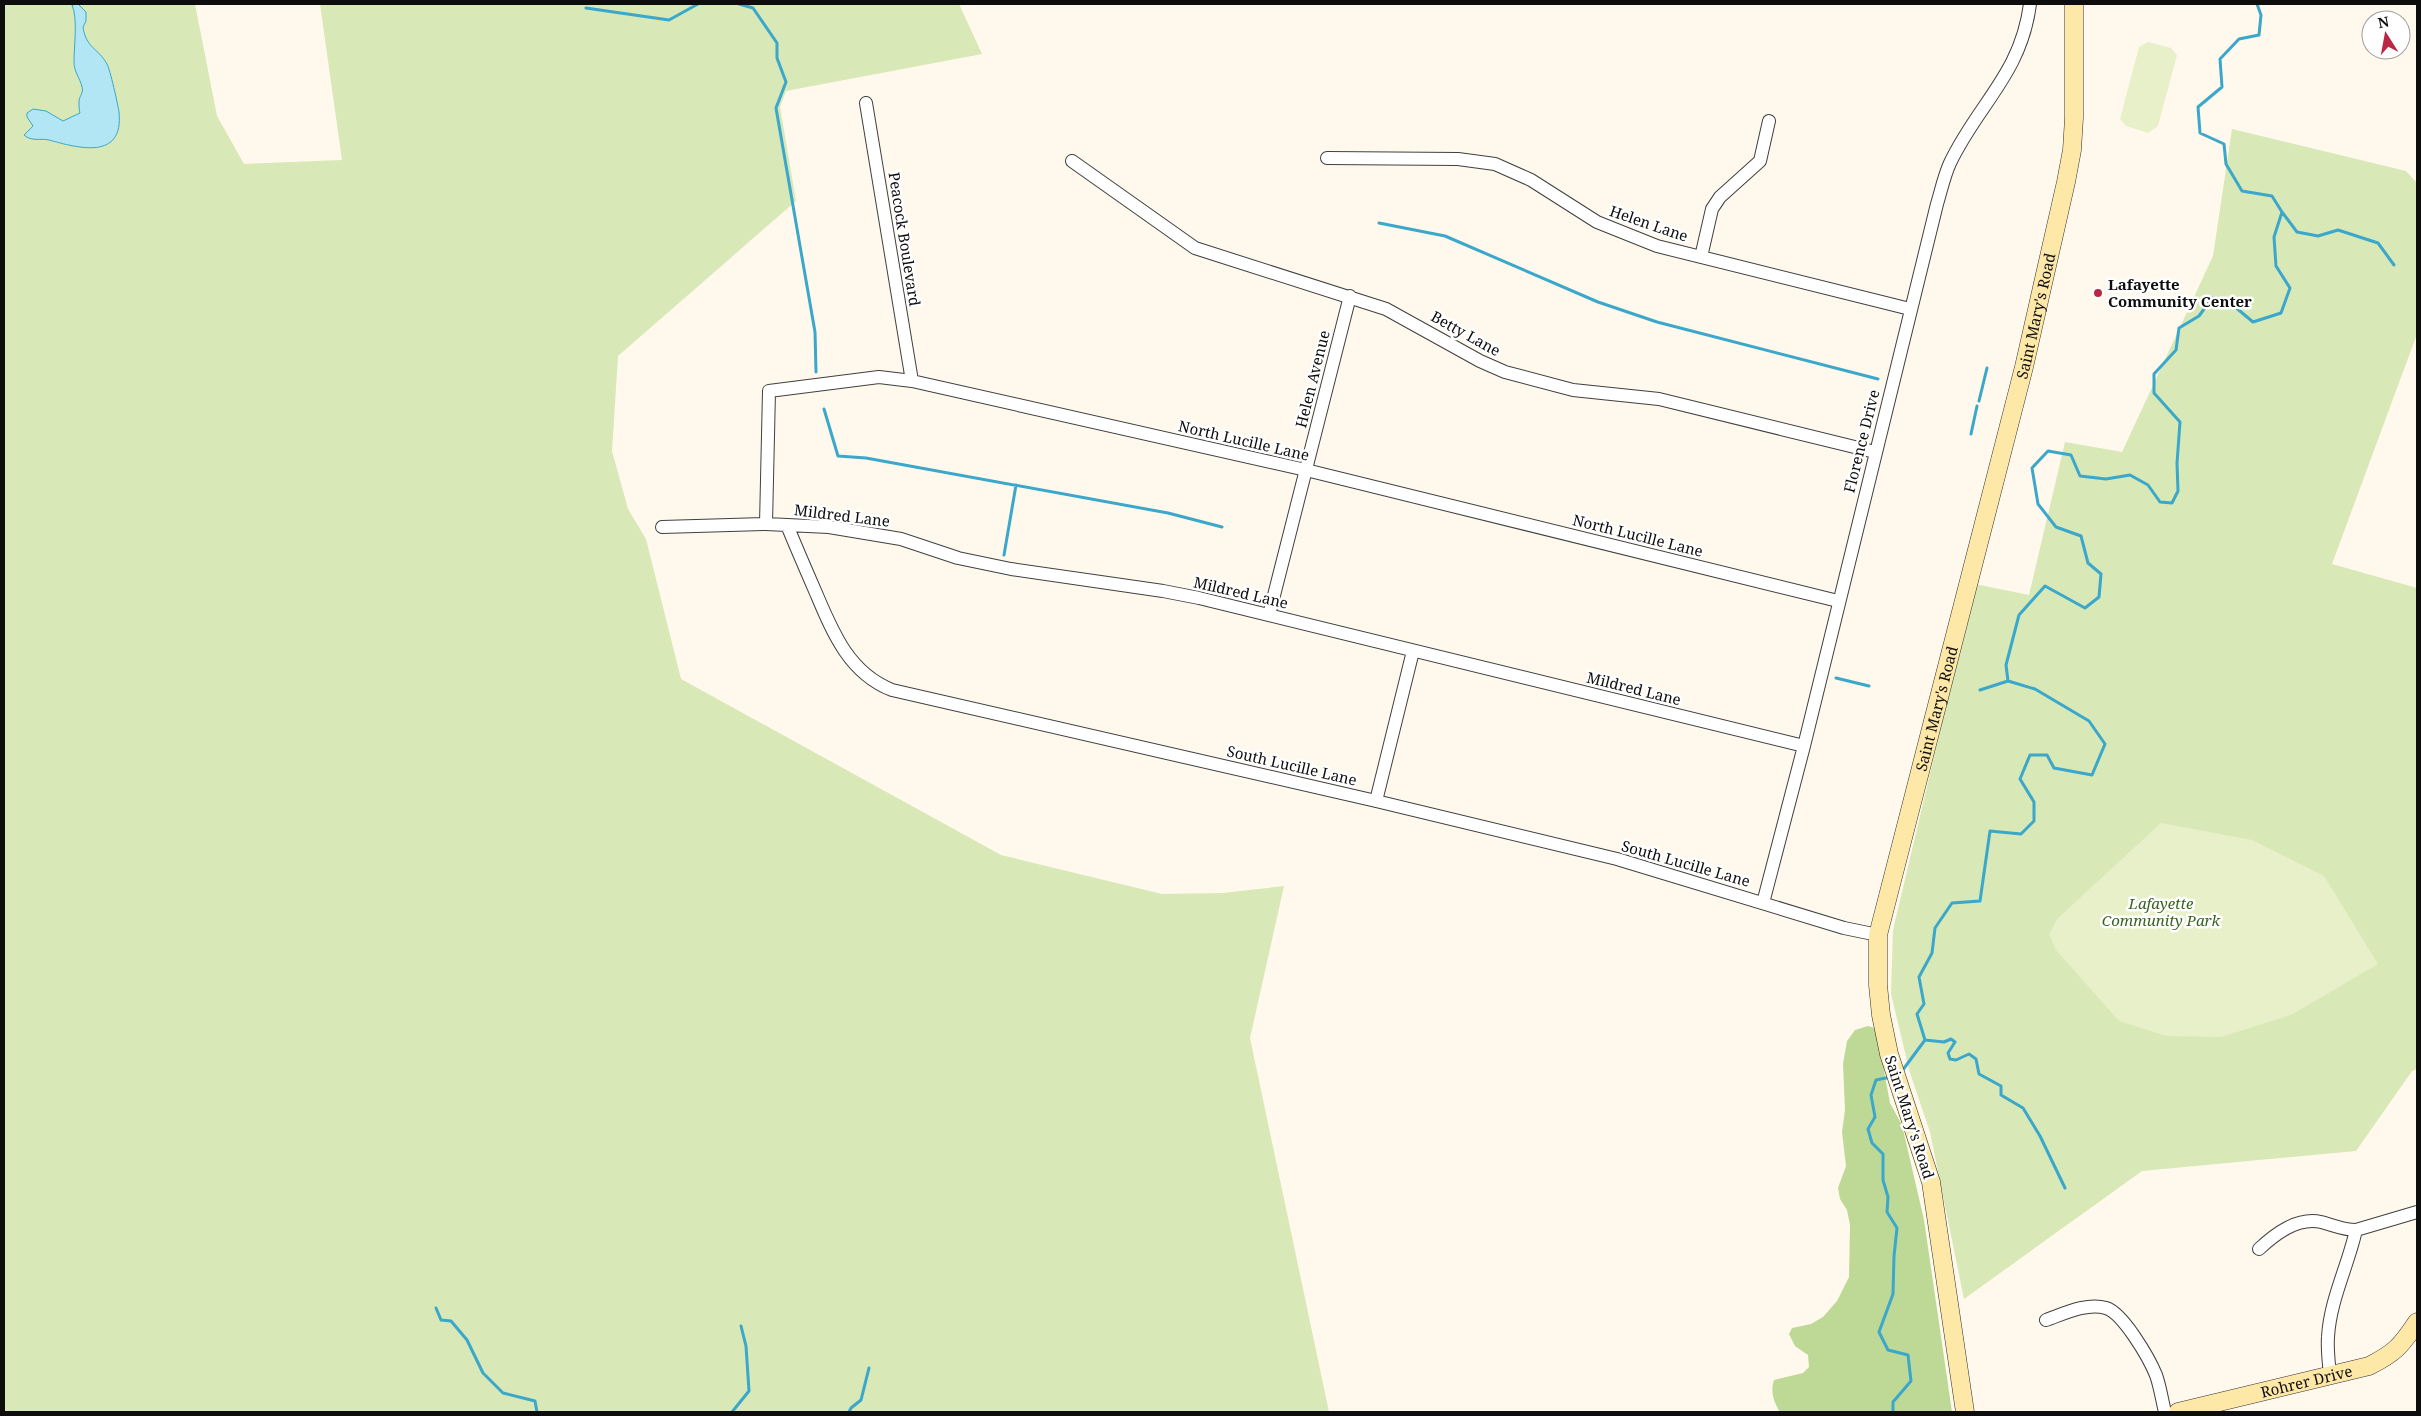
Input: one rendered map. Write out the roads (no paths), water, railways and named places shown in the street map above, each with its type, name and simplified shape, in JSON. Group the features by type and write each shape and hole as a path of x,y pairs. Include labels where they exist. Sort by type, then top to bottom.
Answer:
{"street":[{"name":"Florence Drive","path":"1763,902 1804,746 1838,601 1937,204 1950,164 2011,67 2020,47 2030,4"},
{"name":"Saint Mary's Road","path":"1965,1412 1931,1182 1889,1054 1878,985 1878,935 2024,367 2066,182 2072,150 2074,118 2074,4"},
{"name":"Peacock Boulevard","path":"866,103 912,381"},
{"path":"1701,257 1712,209 1720,197 1760,161 1769,121"},
{"name":"Helen Lane","path":"1327,158 1458,159 1495,164 1531,180 1612,230 1657,246 1910,309"},
{"name":"Betty Lane","path":"1072,161 1195,248 1350,296 1399,315 1480,361 1538,382 1573,390 1659,399 1875,452"},
{"name":"Helen Avenue","path":"1269,616 1350,296"},
{"name":"North Lucille Lane","path":"766,524 769,391 879,377 912,381 1306,470 1838,601"},
{"name":"Mildred Lane","path":"662,528 766,524 829,527 885,535 958,558 1052,576 1163,591 1804,746"},
{"name":"South Lucille Lane","path":"787,525 837,642 856,667 878,685 920,698 1376,801 1617,859 1844,928 1878,935"},
{"path":"1376,801 1413,651"},
{"path":"2259,1249 2276,1232 2296,1224 2319,1222 2344,1230 2356,1230 2417,1212"},
{"path":"2330,1376 2329,1328 2356,1230"},
{"path":"2046,1320 2089,1307 2106,1308 2118,1315 2156,1375 2165,1412"},
{"name":"Rohrer Drive","path":"2178,1412 2369,1366 2388,1357 2401,1346 2417,1322"}],"water":[{"path":"78,4 86,12 86,21 83,27 87,39 107,64 119,112 119,128 114,138 107,145 97,147 85,148 49,140 33,139 24,135 33,126 27,117 27,113 33,109 46,111 63,121 80,113 79,100 82,89 74,66 75,25 72,5"}],"waterway":[{"path":"586,8 669,20 698,4"},
{"path":"739,4 753,8 777,43 777,58 786,82 776,108 815,332 816,372"},
{"path":"1902,1071 1925,1040 1917,1014 1924,1004 1919,977 1932,953 1935,928 1952,903 1980,901 1990,831 2021,834 2034,821 2034,802 2020,779 2030,755 2047,755 2054,768 2092,775 2105,744 2089,721 2035,689 2008,681 2006,665 2019,615 2045,586 2085,608 2099,597 2101,574 2088,563 2081,536 2056,527 2038,504 2032,468 2048,451 2071,455 2080,476 2106,479 2130,475 2148,485 2160,502 2172,503 2178,491 2177,463 2180,422 2154,393 2154,374 2176,350 2179,328 2199,316 2212,298 2228,301 2253,322 2281,313 2290,288 2276,266 2274,237 2282,212 2272,196 2242,191 2226,164 2224,144 2200,133 2198,107 2222,87 2220,59 2239,39 2259,35 2261,15 2257,4"},
{"path":"2282,212 2297,232 2318,236 2338,230 2378,243 2394,265"},
{"path":"1379,223 1445,236 1598,302 1657,322 1878,379"},
{"path":"1979,401 1987,368"},
{"path":"1971,434 1977,406"},
{"path":"824,409 838,456 866,458 1168,513 1222,527"},
{"path":"1004,555 1016,485"},
{"path":"1836,678 1869,686"},
{"path":"1980,690 2008,681"},
{"path":"1925,1040 1944,1042 1951,1039 1955,1042 1948,1053 1950,1059 1956,1060 1969,1054 1976,1059 1979,1074 2001,1086 2001,1095 2023,1108 2040,1136 2065,1188"},
{"path":"1891,1077 1876,1080 1871,1095 1875,1117 1868,1129 1872,1143 1883,1154 1883,1180 1888,1197 1887,1212 1897,1228 1893,1294 1879,1332 1888,1350 1908,1355 1911,1381 1893,1402 1893,1412"},
{"path":"436,1308 441,1320 451,1321 467,1340 483,1373 503,1393 535,1401 537,1412"},
{"path":"732,1412 749,1391 746,1346 741,1326"},
{"path":"849,1412 861,1400 869,1368"}],"place":[{"name":"Lafayette Community Center","path":"2098,293"}],"park label":[{"name":"Lafayette Community Park","path":"2161,912"}]}
